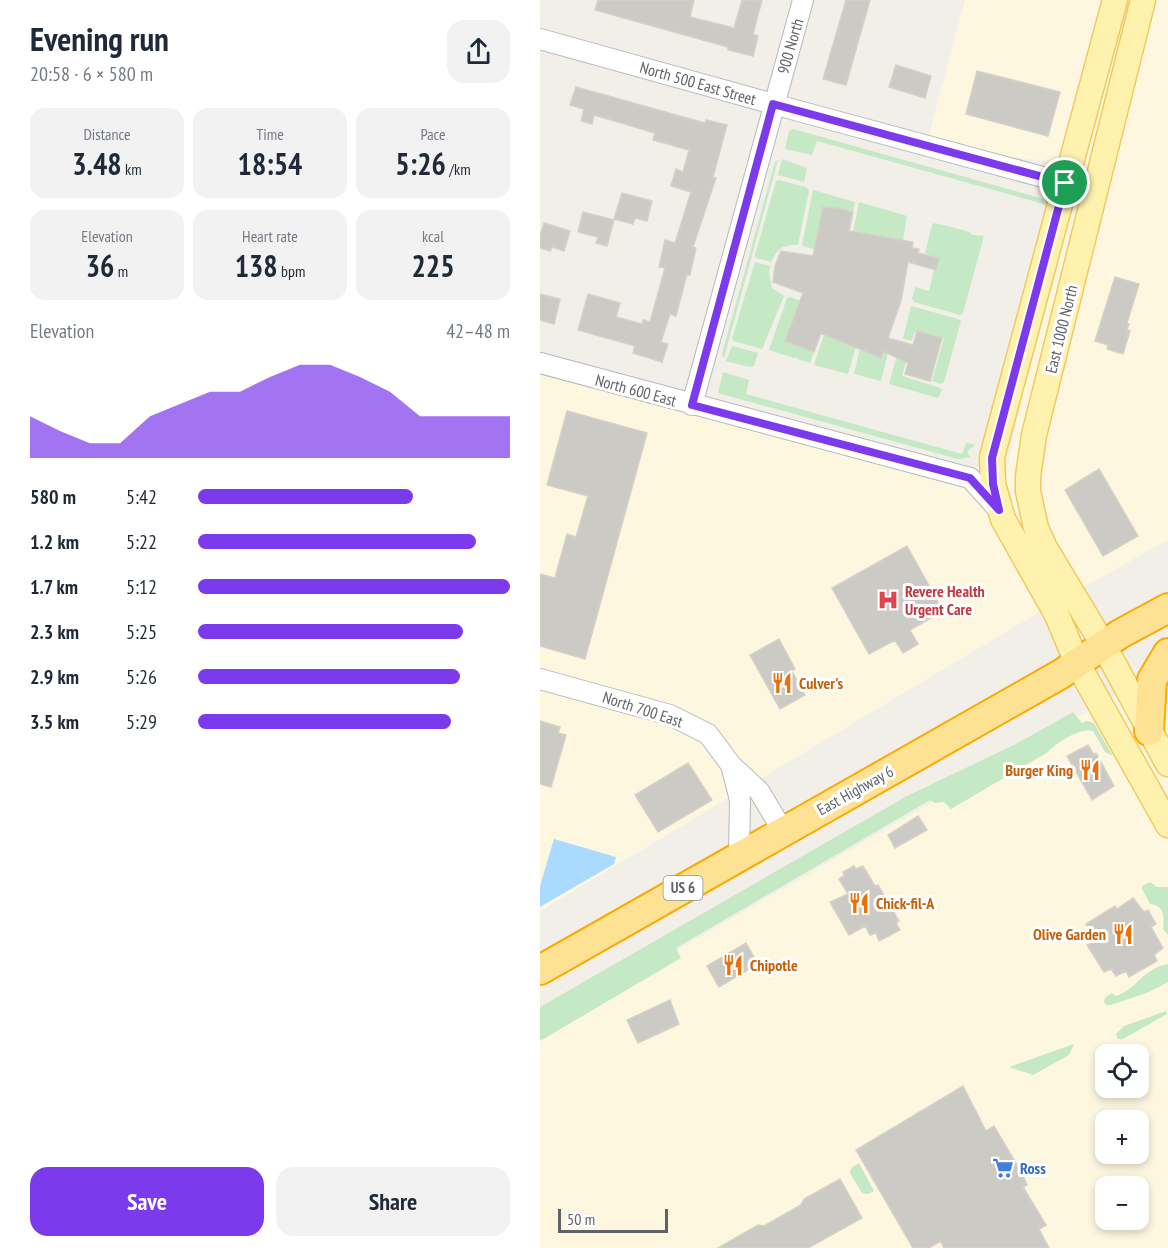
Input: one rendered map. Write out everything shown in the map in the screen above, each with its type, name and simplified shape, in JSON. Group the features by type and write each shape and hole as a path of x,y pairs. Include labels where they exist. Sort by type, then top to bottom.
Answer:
{"highway":[{"name":"East Highway 6","path":"540,970 1077,663 1126,631 1168,608"},
{"path":"1149,730 1152,680 1168,653"}],"main road":[{"name":"East 1000 North","path":"1115,0 992,458 993,484 999,510 1057,615 1077,663 1166,819"},
{"name":"East 1000 North","path":"1143,0 1035,435 1028,491 1036,528 1045,548 1104,646 1168,764"},
{"path":"1096,187 1088,180 1086,168 1104,92 1098,66"},
{"path":"1065,183 1075,192 1079,200 1065,259 1063,292 1066,308"}],"street":[{"name":"900 North","path":"692,405 803,0"},
{"name":"North 500 East Street","path":"540,39 1065,183"},
{"name":"North 600 East","path":"540,363 970,478"},
{"path":"992,458 970,478 999,510"},
{"name":"North 700 East","path":"540,679 679,718 708,734 731,765 759,791 783,831"},
{"name":"North 700 East","path":"731,765 740,800 739,855"}],"shaded area":[{"path":"965,0 1168,0 1168,540 1051,605 540,911 540,363 954,474 999,509 1065,183 1055,180 1055,162 926,146"},
{"path":"1168,665 1168,1248 540,1248 540,1030"}],"green space":[{"path":"793,129 1051,201 1051,206 817,141 812,155 785,149 789,131"},
{"path":"782,159 807,168 804,182 778,175"},
{"path":"778,160 724,358 722,354 775,162"},
{"path":"776,181 806,187 809,191 798,245 782,248 771,262 756,258 755,255"},
{"path":"813,190 855,202 853,212 815,249 802,245"},
{"path":"859,202 907,216 903,240 853,232"},
{"path":"935,223 970,232 972,235 984,236 963,313 960,315 914,302 912,299 915,287 929,291 934,269 936,269 939,259 925,253 932,225"},
{"path":"755,262 770,266 772,288 784,296 762,349 732,339"},
{"path":"787,298 801,301 785,341 814,352 810,363 769,350"},
{"path":"911,306 961,321 944,382 941,384 932,381 944,338 917,331 912,341 903,338"},
{"path":"824,334 856,347 848,374 814,365"},
{"path":"900,344 911,344 902,376 940,388 942,390 938,398 889,384"},
{"path":"732,346 758,353 754,366 726,361"},
{"path":"860,349 888,353 881,381 854,374"},
{"path":"723,372 749,380 746,394 962,454 966,443 975,445 967,451 970,457 958,459 718,393"},
{"path":"1073,712 1082,723 1087,721 1094,723 1113,756 1105,752 1093,731 1082,731 1063,740 1048,752 951,809 944,802 935,803 930,800 676,948 681,958 540,1041 540,1007 907,796 1016,744"},
{"path":"1150,882 1157,887 1168,887 1168,935 1163,929 1161,909 1150,904 1142,889 1142,886"},
{"path":"1168,964 1168,982 1149,992 1111,1005 1106,1005 1104,1002 1105,998 1112,993 1116,996 1124,993 1151,970"},
{"path":"1166,1011 1167,1014 1123,1039 1118,1039 1116,1034 1124,1026"},
{"path":"1074,1044 1069,1055 1033,1075 1009,1067"},
{"path":"859,1163 874,1191 868,1194 862,1193 850,1173 851,1168"}],"water":[{"path":"554,839 616,857 614,864 540,907 540,886"}],"building":[{"path":"598,0 694,0 690,17 734,28 742,0 762,0 753,34 758,36 753,56 595,10"},
{"path":"846,0 870,0 846,85 823,79"},
{"path":"896,65 931,76 925,98 889,87"},
{"path":"977,71 1060,92 1048,136 966,114"},
{"path":"576,87 705,123 706,120 727,125 713,177 716,178 693,247 696,248 690,275 687,274 676,316 670,314 661,342 668,344 662,362 633,353 635,346 578,330 588,294 620,303 616,317 642,324 643,320 650,322 665,268 659,267 665,240 675,243 691,192 671,186 676,169 683,172 689,150 653,140 655,133 594,115 592,124 581,121 584,109 570,105"},
{"path":"622,193 652,201 647,221 635,218 633,224 614,219"},
{"path":"823,207 853,212 849,231 913,242 912,248 919,249 918,253 939,258 936,270 908,262 901,301 888,338 913,345 917,331 942,338 930,381 905,374 908,363 883,351 881,358 821,333 814,352 785,341 803,293 773,282 775,266 781,251 813,256"},
{"path":"583,212 614,220 607,246 596,243 598,237 578,232"},
{"path":"544,223 570,231 564,251 552,247 550,251 540,248 540,236"},
{"path":"1115,277 1139,284 1127,323 1129,324 1127,330 1130,331 1123,354 1107,349 1108,345 1095,341"},
{"path":"540,294 560,299 554,324 540,320"},
{"path":"567,411 647,433 585,659 540,646 540,574 555,578 567,534 576,537 588,496 547,485"},
{"path":"1099,469 1138,536 1103,556 1065,490"},
{"name":"Revere Health Urgent Care","path":"907,546 943,611 910,630 918,644 903,653 895,640 869,654 832,588"},
{"name":"Culver's","path":"779,639 795,669 792,671 805,695 780,709 750,655"},
{"path":"540,721 560,727 558,733 566,735 551,787 540,784"},
{"name":"Burger King","path":"1088,745 1094,755 1096,753 1114,786 1092,800 1067,756"},
{"path":"688,763 712,800 658,832 635,795"},
{"path":"918,816 927,830 895,848 888,835"},
{"name":"Chick-fil-A","path":"854,866 856,869 863,866 875,886 878,885 899,921 896,923 900,930 879,941 876,933 870,935 865,926 849,935 830,902 848,894 839,879 844,876 843,872"},
{"name":"Olive Garden","path":"1133,898 1144,912 1148,910 1156,924 1151,927 1163,948 1154,955 1157,961 1129,977 1126,971 1116,976 1111,969 1104,972 1087,945 1096,941 1086,924 1115,906 1117,909"},
{"name":"Chipotle","path":"746,943 758,964 719,987 707,966"},
{"path":"670,1000 679,1024 638,1043 627,1020"},
{"path":"963,1086 986,1131 994,1126 1023,1175 1027,1185 1023,1187 1046,1225 1039,1229 1049,1248 944,1248 941,1241 929,1248 913,1248 856,1150"},
{"path":"840,1179 862,1218 808,1248 718,1248 758,1225 764,1226 801,1205 804,1199"}],"place":[{"name":"Revere Health Urgent Care","path":"888,600"},
{"name":"Culver's","path":"782,683"},
{"name":"Burger King","path":"1090,770"},
{"name":"Chick-fil-A","path":"859,903"},
{"name":"Olive Garden","path":"1123,934"},
{"name":"Chipotle","path":"733,965"},
{"name":"Ross","path":"1003,1168"}],"route":[{"path":"773,104 1065,183 992,458 993,484 999,510 970,478 692,405 773,104"}]}
